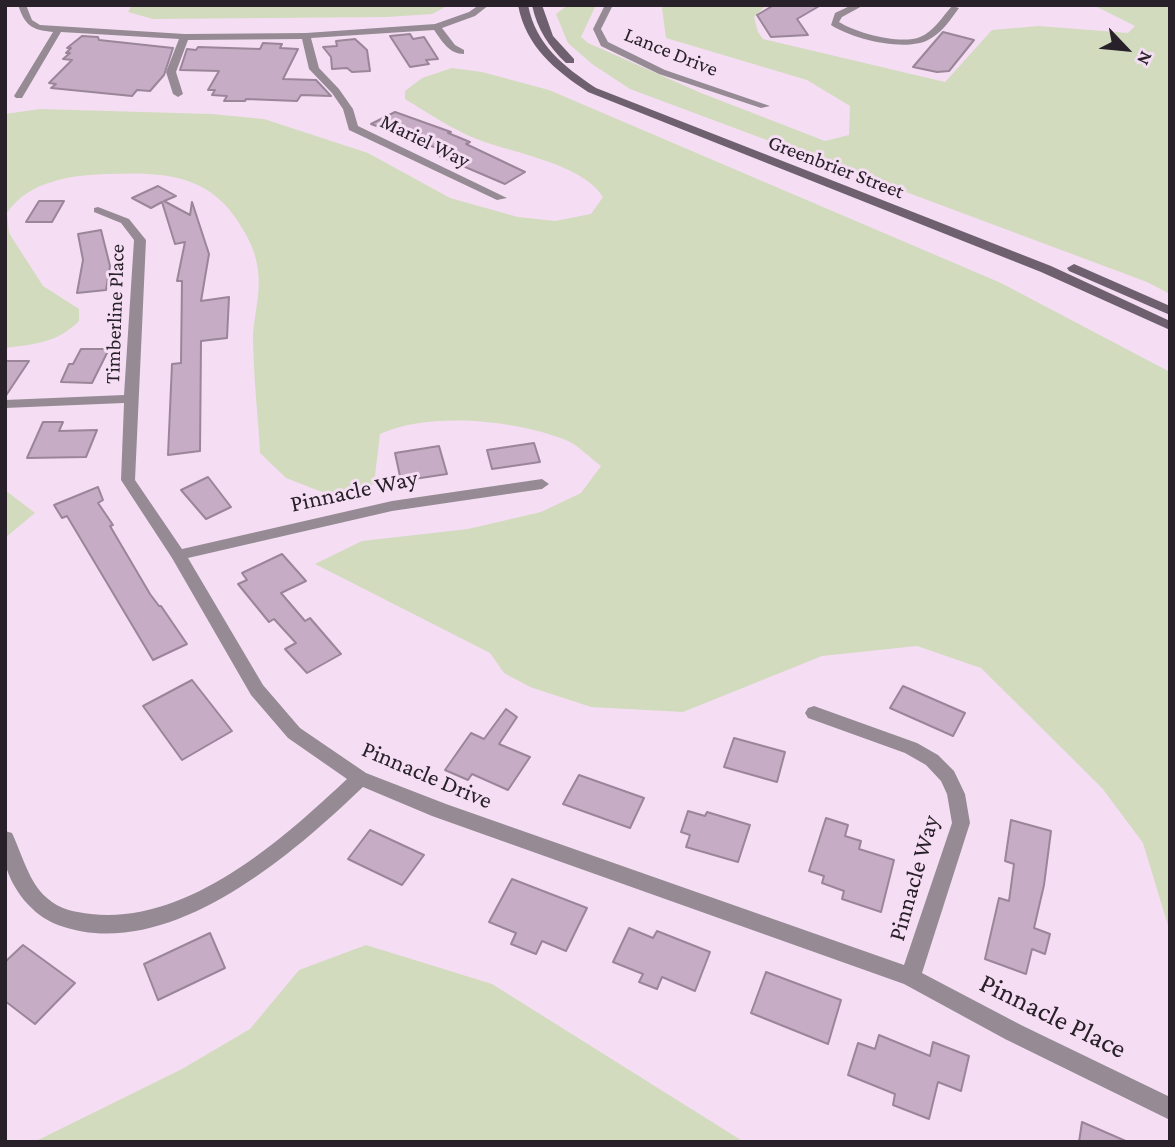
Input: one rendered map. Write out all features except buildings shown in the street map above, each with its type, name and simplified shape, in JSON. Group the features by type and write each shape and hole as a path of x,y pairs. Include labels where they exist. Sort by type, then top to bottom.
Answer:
{"main road":[{"name":"Greenbrier Street","path":"523,5 527,27 538,45 570,76 592,90 1046,268 1170,326"},
{"name":"Greenbrier Street","path":"537,5 538,17 548,37 563,55 588,74 625,95 1066,264 1170,311"}],"street":[{"path":"22,5 27,21 38,28 185,37 306,36 436,27 472,14 485,5"},
{"name":"Lance Drive","path":"609,5 597,29 604,44 662,72 765,106"},
{"path":"860,5 838,15 834,23 850,32 907,41 924,39 955,8"},
{"path":"436,27 452,47 461,52"},
{"path":"19,96 58,30"},
{"name":"Mariel Way","path":"306,36 314,69 336,91 348,109 353,128 500,198"},
{"path":"178,94 170,72 185,37"},
{"name":"Timberline Place","path":"98,210 125,221 140,240 131,399"},
{"path":"5,404 131,399"},
{"name":"Pinnacle Drive","path":"131,399 128,480 178,555 257,690 294,733 360,778 439,810 910,977"},
{"name":"Pinnacle Way","path":"178,555 392,506 542,484"},
{"name":"Pinnacle Way","path":"814,713 911,748 948,776 956,794 961,823 910,977"},
{"path":"5,839 37,902 61,918 94,926 137,922 178,909 236,880 288,844 360,778"},
{"name":"Pinnacle Place","path":"910,977 1170,1109"}],"green space":[{"path":"132,5 449,5 432,14 387,17 153,19 128,12"},
{"path":"568,5 596,5 581,37 588,43 701,93 825,141 849,135 850,106 807,80 666,38 662,8 665,5 766,5 754,17 763,39 945,82 992,30 1039,26 1128,33 1135,26 1093,5 1170,5 1170,294 1147,282 630,89 592,64 568,43 556,14"},
{"path":"452,68 482,72 549,90 1001,283 1170,372 1170,932 1143,843 1102,788 981,668 917,646 822,656 683,712 591,707 530,687 504,673 490,653 315,564 362,541 468,529 541,512 581,493 601,466 570,442 546,433 498,423 447,421 423,422 380,434 374,484 352,496 327,494 286,478 260,453 253,350 259,287 256,258 246,235 227,206 198,185 164,175 94,175 52,182 16,202 7,213 9,233 43,286 79,309 79,321 54,338 36,344 5,348 5,114 40,109 212,114 264,119 368,153 450,198 518,217 555,221 591,214 603,197 581,176 565,168 472,137 405,99 405,91 422,78"},
{"path":"5,490 35,513 5,538"},
{"path":"366,945 492,984 744,1142 34,1142 182,1069 250,1029 299,970"}]}
